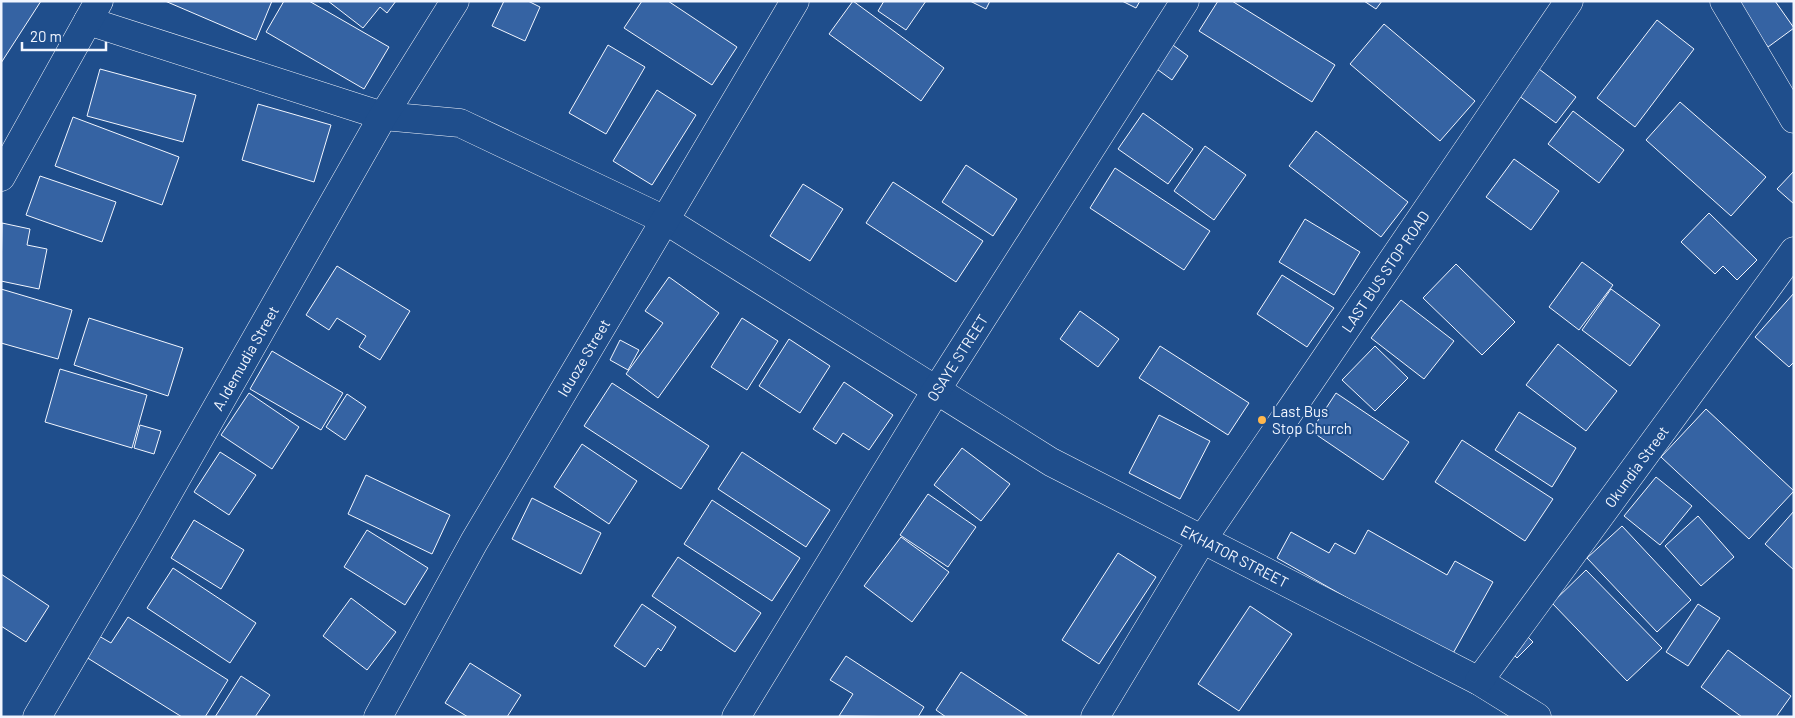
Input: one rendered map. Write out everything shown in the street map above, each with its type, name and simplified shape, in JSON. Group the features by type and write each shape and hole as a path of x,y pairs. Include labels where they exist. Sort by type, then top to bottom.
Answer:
{"street":[{"name":"A.Idemudia Street","path":"37,717 147,530 383,116 454,1"},
{"name":"Iduoze Street","path":"378,717 474,542 795,1"},
{"name":"OSAYE STREET","path":"736,717 936,389 1185,1"},
{"name":"LAST BUS STOP ROAD","path":"1095,717 1202,540 1569,1"},
{"path":"1724,1 1794,119"},
{"name":"EKHATOR STREET","path":"94,11 383,116 460,123 665,220 1051,462 1479,681 1537,717"},
{"path":"1,177 94,11"},
{"name":"Okundia Street","path":"1479,681 1794,251"}],"building":[{"path":"1,1 41,1 1,63"},
{"path":"165,1 272,1 256,40"},
{"path":"284,1 309,1 389,47 364,89 266,32"},
{"path":"328,1 396,1 387,13 380,7 363,28"},
{"path":"504,1 528,1 540,7 525,41 492,26"},
{"path":"642,1 668,1 737,47 712,85 624,28"},
{"path":"853,1 944,68 921,101 829,34"},
{"path":"884,1 926,1 906,30 878,11"},
{"path":"970,1 990,1 986,9"},
{"path":"1122,1 1140,1 1136,8"},
{"path":"1218,1 1232,1 1335,65 1312,102 1199,31"},
{"path":"1364,1 1382,1 1376,9"},
{"path":"1734,1 1775,1 1794,28 1768,47"},
{"path":"1657,20 1694,49 1635,127 1597,98"},
{"path":"1384,24 1475,101 1440,141 1350,64"},
{"path":"1170,43 1188,56 1172,80 1154,67"},
{"path":"608,45 645,67 606,134 569,113"},
{"path":"1535,66 1576,97 1556,123 1515,93"},
{"path":"100,69 196,95 183,142 87,116"},
{"path":"657,90 696,115 652,185 613,161"},
{"path":"1680,102 1766,177 1731,216 1646,140"},
{"path":"258,104 331,125 314,182 242,160"},
{"path":"1573,111 1624,150 1599,183 1548,144"},
{"path":"1143,113 1193,149 1168,184 1118,149"},
{"path":"73,117 179,157 162,205 55,166"},
{"path":"1316,131 1408,202 1381,237 1289,166"},
{"path":"1205,146 1246,175 1214,220 1174,191"},
{"path":"1514,159 1559,191 1531,230 1486,197"},
{"path":"966,165 1017,199 993,236 942,202"},
{"path":"1115,168 1210,231 1184,270 1090,208"},
{"path":"1794,171 1794,204 1777,189"},
{"path":"40,176 116,202 102,242 26,215"},
{"path":"893,182 983,241 956,282 866,223"},
{"path":"803,184 843,209 810,261 770,236"},
{"path":"1709,213 1757,260 1737,280 1723,266 1715,274 1681,242"},
{"path":"1305,219 1360,252 1334,295 1279,262"},
{"path":"2,223 30,229 27,245 47,249 39,289 1,281"},
{"path":"1582,262 1613,285 1579,330 1549,307"},
{"path":"1456,264 1515,322 1482,355 1423,298"},
{"path":"337,266 410,311 380,360 359,347 366,336 337,318 329,330 306,315"},
{"path":"1282,275 1334,308 1307,347 1257,314"},
{"path":"669,277 719,313 658,398 626,374 663,323 645,311"},
{"path":"1,289 72,310 58,359 1,343"},
{"path":"1611,289 1660,325 1630,366 1582,330"},
{"path":"1794,293 1794,362 1789,367 1755,337"},
{"path":"1401,300 1454,341 1424,379 1371,338"},
{"path":"1080,311 1119,339 1098,367 1060,339"},
{"path":"89,318 183,348 168,396 74,365"},
{"path":"742,318 778,341 747,390 711,367"},
{"path":"789,339 830,366 800,413 759,386"},
{"path":"620,340 639,350 628,370 610,360"},
{"path":"1558,344 1617,391 1586,431 1526,385"},
{"path":"1160,346 1249,403 1228,435 1139,378"},
{"path":"1375,346 1408,378 1375,411 1342,380"},
{"path":"272,351 343,393 321,430 250,389"},
{"path":"60,369 147,395 132,448 45,422"},
{"path":"844,382 893,415 869,450 843,433 836,444 813,429"},
{"path":"612,383 709,446 681,489 584,426"},
{"path":"249,393 299,427 272,469 221,435"},
{"path":"1336,393 1409,442 1383,480 1311,431"},
{"path":"347,394 366,407 345,440 326,427"},
{"path":"1706,409 1794,491 1749,539 1661,457"},
{"path":"1519,412 1576,448 1552,487 1495,450"},
{"path":"1159,415 1210,441 1180,499 1129,473"},
{"path":"140,425 161,431 154,454 134,448"},
{"path":"1462,440 1553,499 1525,541 1435,482"},
{"path":"582,444 637,481 609,524 554,487"},
{"path":"962,448 1010,484 981,521 934,485"},
{"path":"220,452 256,475 229,515 194,492"},
{"path":"742,452 830,510 806,547 718,489"},
{"path":"366,475 450,515 432,554 348,514"},
{"path":"1656,477 1692,506 1660,545 1624,516"},
{"path":"928,494 976,527 948,567 900,535"},
{"path":"532,498 601,533 581,574 512,539"},
{"path":"712,500 800,558 772,601 684,544"},
{"path":"1794,511 1794,570 1765,544"},
{"path":"1698,516 1734,557 1701,586 1665,546"},
{"path":"194,520 244,550 221,589 171,558"},
{"path":"1622,526 1691,600 1657,632 1587,558"},
{"path":"367,530 428,568 405,605 344,567"},
{"path":"1368,530 1447,575 1455,561 1493,582 1451,657 1277,558 1291,532 1329,553 1335,543 1355,554"},
{"path":"901,537 949,572 912,622 864,586"},
{"path":"1118,553 1156,577 1099,664 1062,640"},
{"path":"678,557 761,613 735,652 652,596"},
{"path":"173,568 256,623 230,663 147,608"},
{"path":"1586,570 1662,648 1627,681 1552,603"},
{"path":"1,574 49,606 26,642 1,626"},
{"path":"351,598 396,632 367,670 323,636"},
{"path":"642,604 676,627 661,651 658,648 645,667 614,646"},
{"path":"1698,604 1720,618 1688,666 1666,652"},
{"path":"1250,606 1292,634 1239,711 1198,684"},
{"path":"128,617 228,680 205,717 182,717 86,657 99,636 111,643"},
{"path":"1521,630 1533,642 1517,658 1505,646"},
{"path":"1728,650 1791,696 1776,717 1742,717 1701,687"},
{"path":"846,656 924,707 918,717 839,716 853,694 830,680"},
{"path":"470,663 521,695 507,717 468,717 445,703"},
{"path":"961,672 1029,717 946,717 936,710"},
{"path":"241,676 270,695 255,717 215,717"}],"place":[{"name":"Last Bus Stop Church","path":"1262,420"}]}
